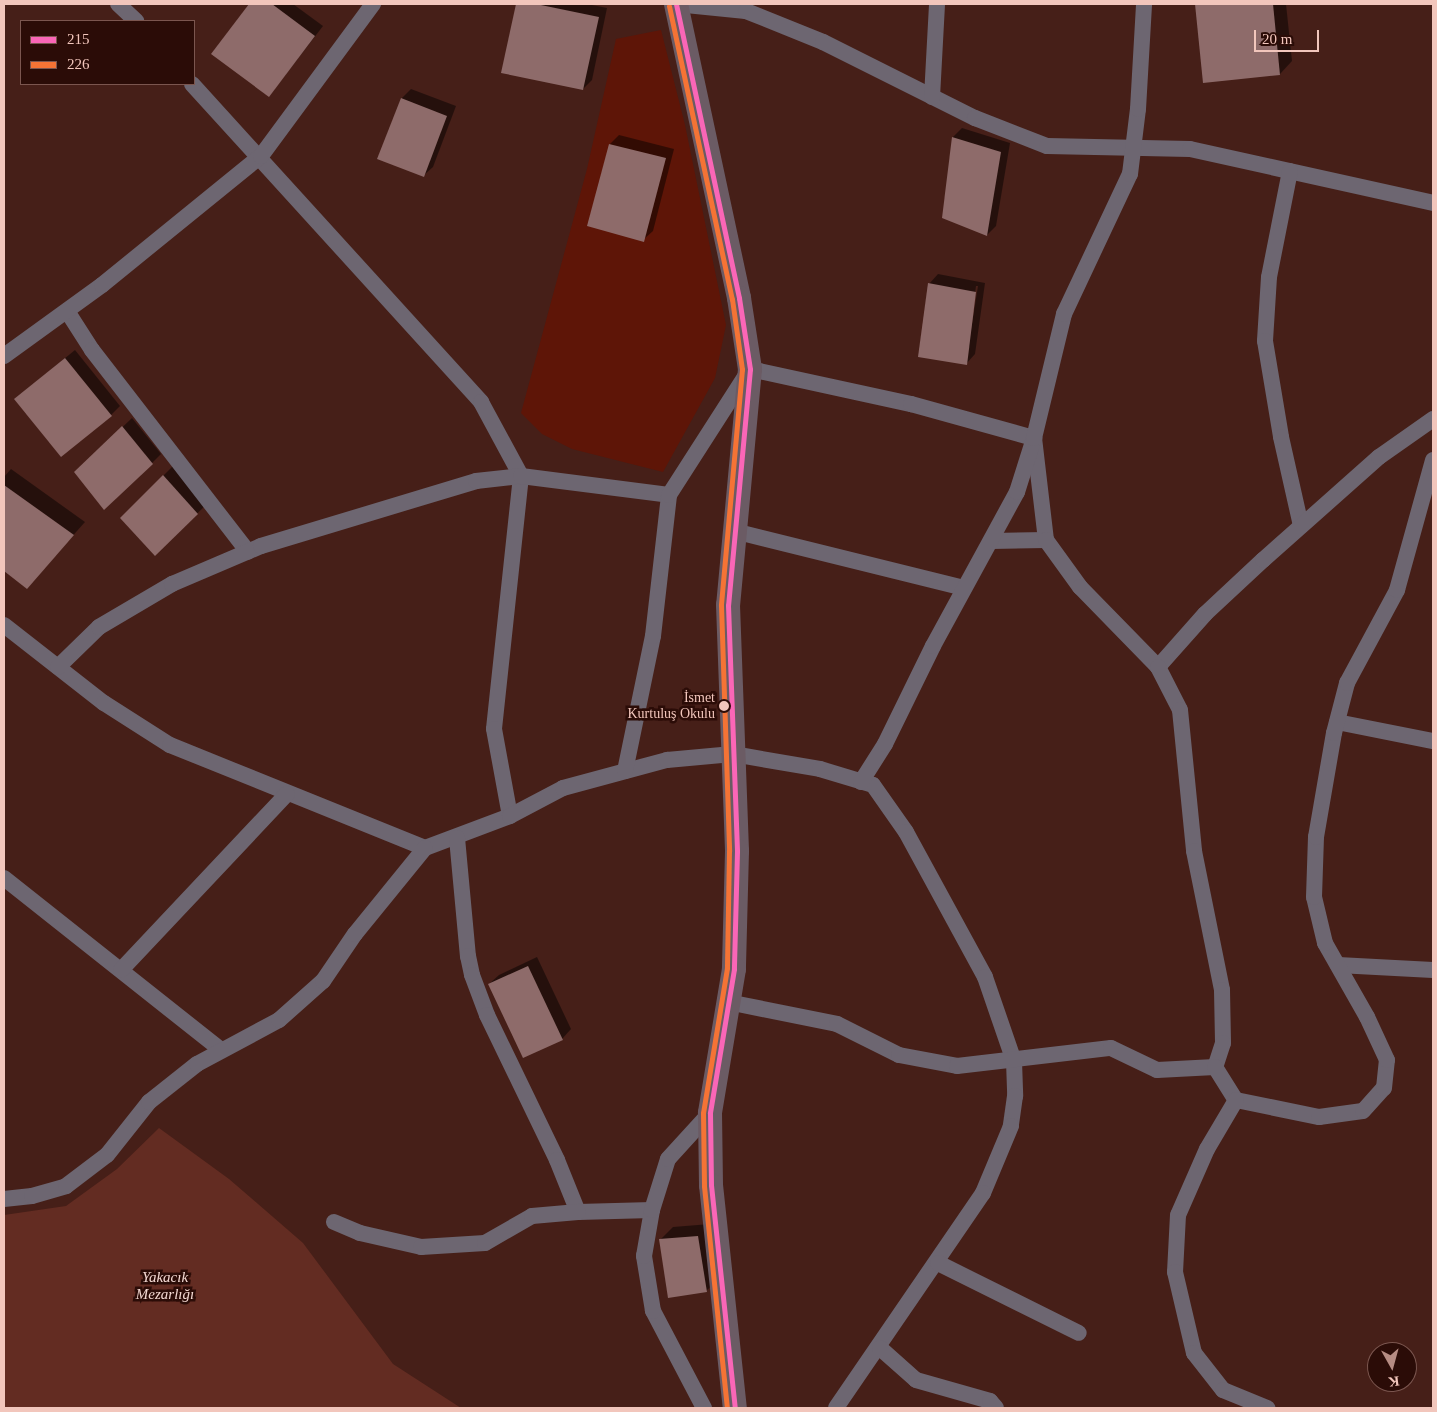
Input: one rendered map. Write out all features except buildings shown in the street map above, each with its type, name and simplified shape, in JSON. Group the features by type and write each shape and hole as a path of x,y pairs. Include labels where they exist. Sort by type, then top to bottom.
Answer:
{"main road":[{"path":"676,4 739,298 750,369 728,605 737,904 734,969 710,1113 712,1185 734,1408"}],"street":[{"path":"118,4 135,20"},
{"path":"4,356 67,311 261,156 373,4"},
{"path":"676,4 746,11 823,42 932,97 1047,146 1190,149 1433,203"},
{"path":"932,97 937,4"},
{"path":"861,782 885,744 964,588 1017,492 1034,438 1064,314 1130,174 1138,110 1144,4"},
{"path":"193,85 261,156 481,402 521,476 494,728 510,816"},
{"path":"1290,171 1269,277 1265,341 1281,437 1301,526"},
{"path":"67,311 92,350 248,552"},
{"path":"626,771 653,636 669,495 750,369 911,404 1034,438"},
{"path":"1158,667 1205,614 1301,526 1379,456 1433,420"},
{"path":"1034,438 1046,540 1080,587 1158,667 1180,710 1194,851 1222,990 1223,1043 1215,1067"},
{"path":"1215,1067 1236,1100 1319,1118 1363,1111 1384,1088 1387,1060 1325,943 1314,897 1316,837 1337,722 1348,684 1397,590 1433,460"},
{"path":"58,667 99,627 172,584 248,552 476,481 521,476 669,495"},
{"path":"734,531 964,588"},
{"path":"991,540 1046,540"},
{"path":"4,625 104,703 170,745 287,794 425,848"},
{"path":"1337,722 1433,741"},
{"path":"4,1199 32,1196 66,1186 107,1155 149,1102 197,1064 279,1020 323,981 355,934 425,848 457,838 510,816 563,788 667,760 733,754 820,769 873,786 906,832 985,977 1014,1061 1016,1096 1011,1126 984,1193 880,1348 836,1408"},
{"path":"121,970 287,794"},
{"path":"457,838 468,956 472,975 487,1015 558,1160 578,1212"},
{"path":"4,878 221,1050"},
{"path":"1338,965 1433,970"},
{"path":"728,1002 837,1024 899,1055 957,1066 1014,1061 1111,1048 1157,1070 1215,1067"},
{"path":"1236,1100 1207,1149 1178,1215 1175,1272 1194,1353 1223,1390 1267,1408"},
{"path":"704,1408 653,1311 644,1256 652,1210 668,1159 710,1113"},
{"path":"334,1222 360,1233 421,1247 485,1243 532,1216 578,1212 652,1210"},
{"path":"938,1262 1079,1333"},
{"path":"880,1348 916,1380 990,1401 996,1408"}],"shaded area":[{"path":"661,30 685,125 726,325 715,378 663,472 572,449 542,434 521,413 587,169 616,39"}],"green space":[{"name":"Yakacık Mezarlığı","path":"159,1128 229,1179 303,1243 393,1364 461,1408 4,1408 4,1215 66,1206 117,1169"}],"transit line":[{"name":"215","path":"676,4 739,298 750,369 728,605 737,851 734,969 710,1113 711,1185 735,1408"},
{"name":"226","path":"669,6 732,299 742,369 721,605 729,851 727,968 703,1113 704,1186 727,1408"}],"place":[{"name":"İsmet Kurtuluş Okulu","path":"724,706"}]}
